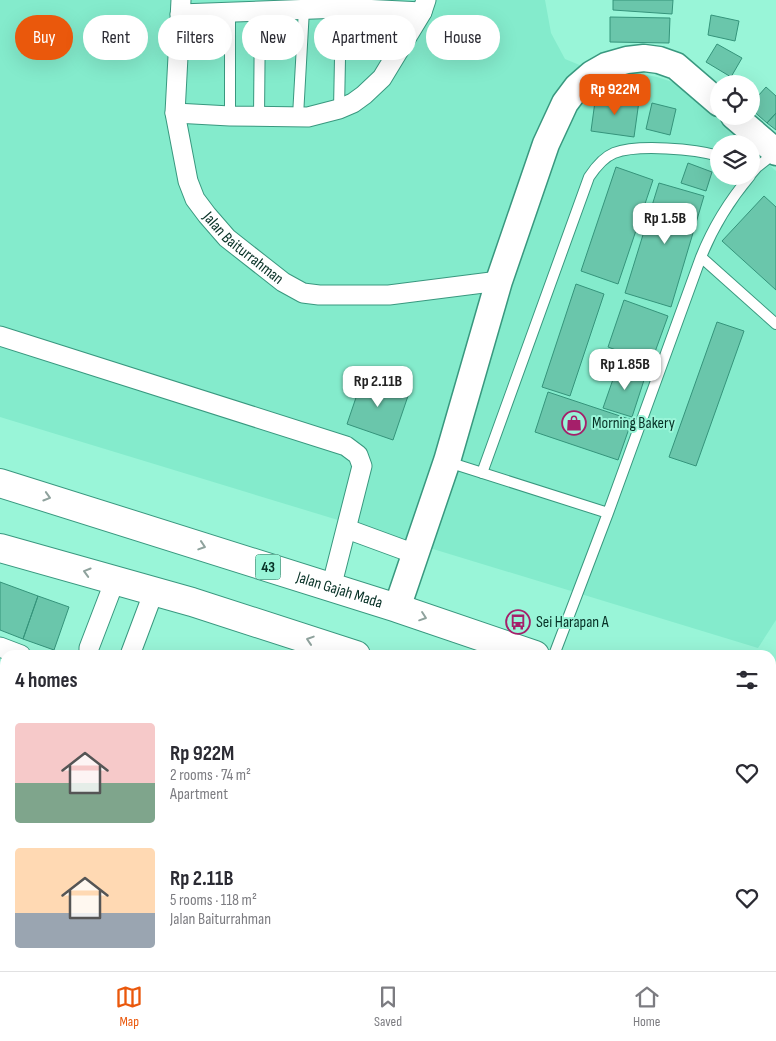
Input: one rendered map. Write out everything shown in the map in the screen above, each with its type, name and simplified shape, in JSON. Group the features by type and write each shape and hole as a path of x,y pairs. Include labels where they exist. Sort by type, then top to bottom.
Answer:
{"highway":[{"name":"Jalan Gajah Mada","path":"0,483 397,608 520,650"},
{"path":"0,548 192,602 341,650"}],"street":[{"path":"180,7 230,13 424,6"},
{"path":"175,113 308,117 339,109 353,103 382,78 424,6"},
{"name":"Jalan Baiturrahman","path":"180,7 175,113 188,181 196,199 227,238 283,282 303,292 319,295 390,295 499,281"},
{"path":"397,608 447,462 499,281 546,144 565,103 577,87 592,74 606,66 627,60 644,58 659,60 676,66 710,95"},
{"path":"0,336 346,446 358,455 362,466 331,588"},
{"path":"347,528 416,554"},
{"path":"89,650 115,580"},
{"path":"132,650 154,591"}],"lane":[{"path":"339,109 341,8"},
{"path":"298,116 304,10"},
{"path":"259,116 260,11"},
{"path":"230,13 230,116"},
{"path":"482,473 589,177 595,168 613,154 628,149 677,149 710,153"},
{"path":"556,650 701,257 710,235 728,204 743,185"},
{"path":"701,257 776,324"},
{"path":"447,462 608,513"}],"shaded area":[{"path":"0,0 545,0 551,33 565,59 599,73 626,71 657,77 682,85 710,111 710,125 725,125 736,135 710,135 710,185 760,185 760,156 776,171 776,620 758,648 0,417"}],"building":[{"path":"613,0 673,0 672,14 613,10"},
{"path":"711,15 739,21 735,41 708,35"},
{"path":"610,17 670,18 669,43 610,42"},
{"path":"717,44 742,58 732,75 728,75 706,62"},
{"path":"766,87 776,96 776,113 767,123 760,117 760,94"},
{"path":"596,94 639,101 634,137 591,131"},
{"path":"652,103 676,109 670,135 646,129"},
{"path":"776,113 776,130 767,123"},
{"path":"688,163 710,171 706,191 681,183"},
{"path":"616,167 653,180 618,284 581,271"},
{"path":"659,183 704,196 671,307 625,293"},
{"path":"764,196 776,207 776,290 722,241"},
{"path":"576,284 604,294 570,396 542,387"},
{"path":"624,300 668,316 651,363 608,347"},
{"path":"717,322 744,331 696,466 669,457"},
{"path":"618,365 646,374 632,417 603,408"},
{"path":"363,377 409,393 393,440 347,424"},
{"path":"548,392 632,420 618,460 535,432"},
{"path":"0,582 38,596 23,639 0,630"},
{"path":"38,596 69,607 54,650 23,639"}],"place":[{"name":"Morning Bakery","path":"574,423"},
{"name":"Sei Harapan A","path":"518,622"}]}
